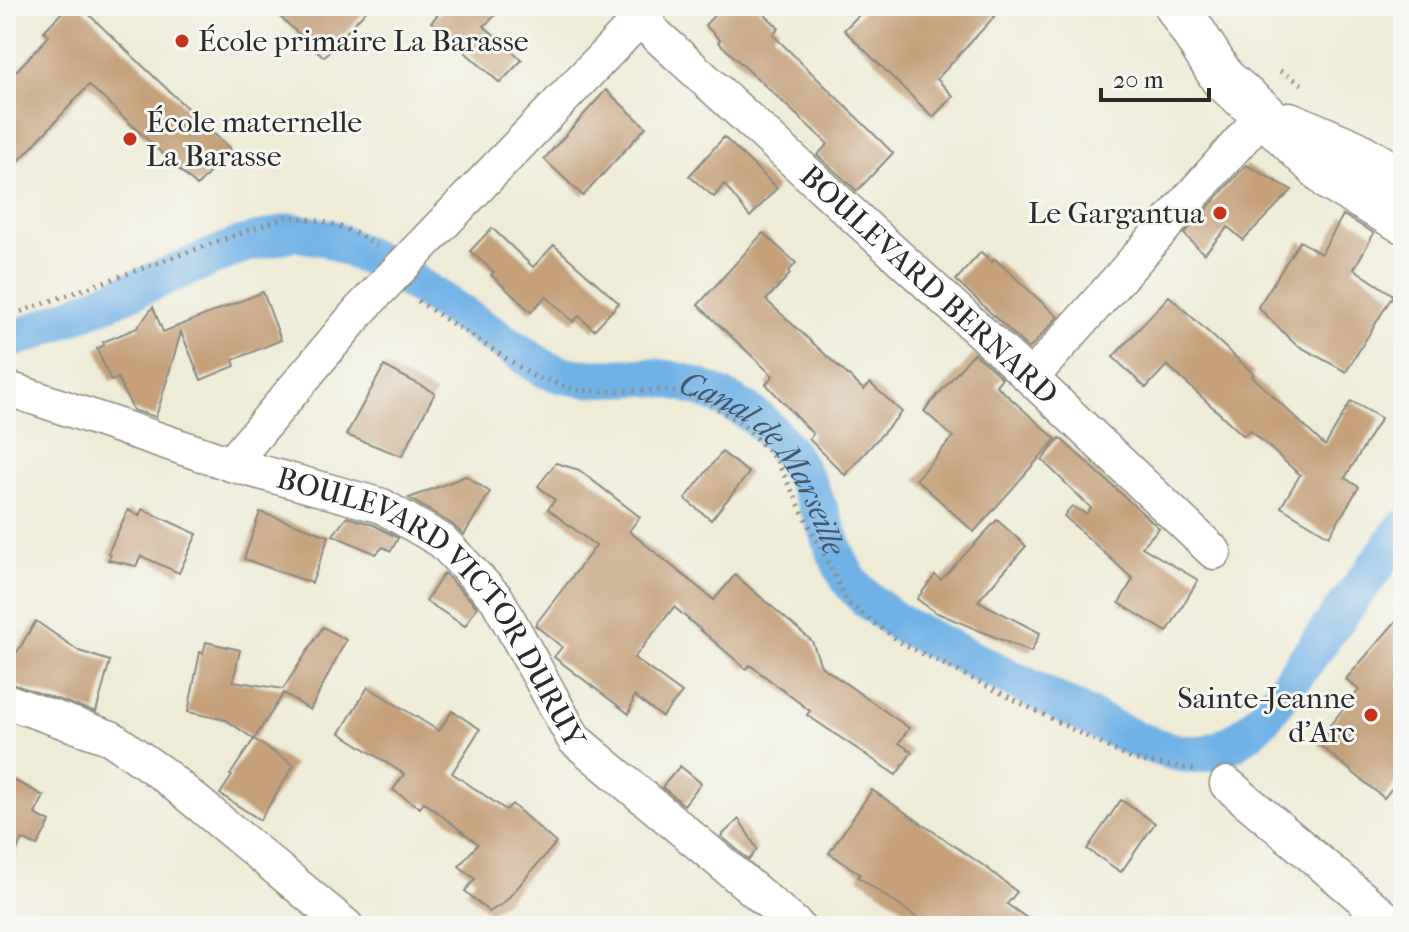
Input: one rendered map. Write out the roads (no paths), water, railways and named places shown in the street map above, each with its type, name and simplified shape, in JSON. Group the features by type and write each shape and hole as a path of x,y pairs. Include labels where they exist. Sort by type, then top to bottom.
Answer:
{"main road":[{"path":"1177,6 1223,79 1332,180 1403,221"},
{"path":"1264,114 1354,152 1403,181"}],"street":[{"path":"231,464 397,270 646,13"},
{"name":"BOULEVARD BERNARD","path":"646,13 1214,552"},
{"path":"1031,378 1264,114"},
{"name":"BOULEVARD VICTOR DURUY","path":"6,388 231,464 382,506 442,541 497,599 574,739 797,926"},
{"path":"6,701 111,738 164,775 346,926"},
{"path":"1227,784 1395,926"}],"waterway":[{"name":"Canal de Marseille","path":"6,341 241,245 293,232 328,238 391,268 545,369 584,378 648,377 682,382 735,404 766,426 790,455 818,506 844,571 858,591 875,606 900,624 1128,736 1184,753 1200,754 1231,744 1264,717 1403,529"}],"place":[{"name":"École primaire La Barasse","path":"182,41"},
{"name":"École maternelle La Barasse","path":"130,139"},
{"name":"Le Gargantua","path":"1220,213"},
{"name":"Sainte-Jeanne d'Arc","path":"1371,715"}]}
